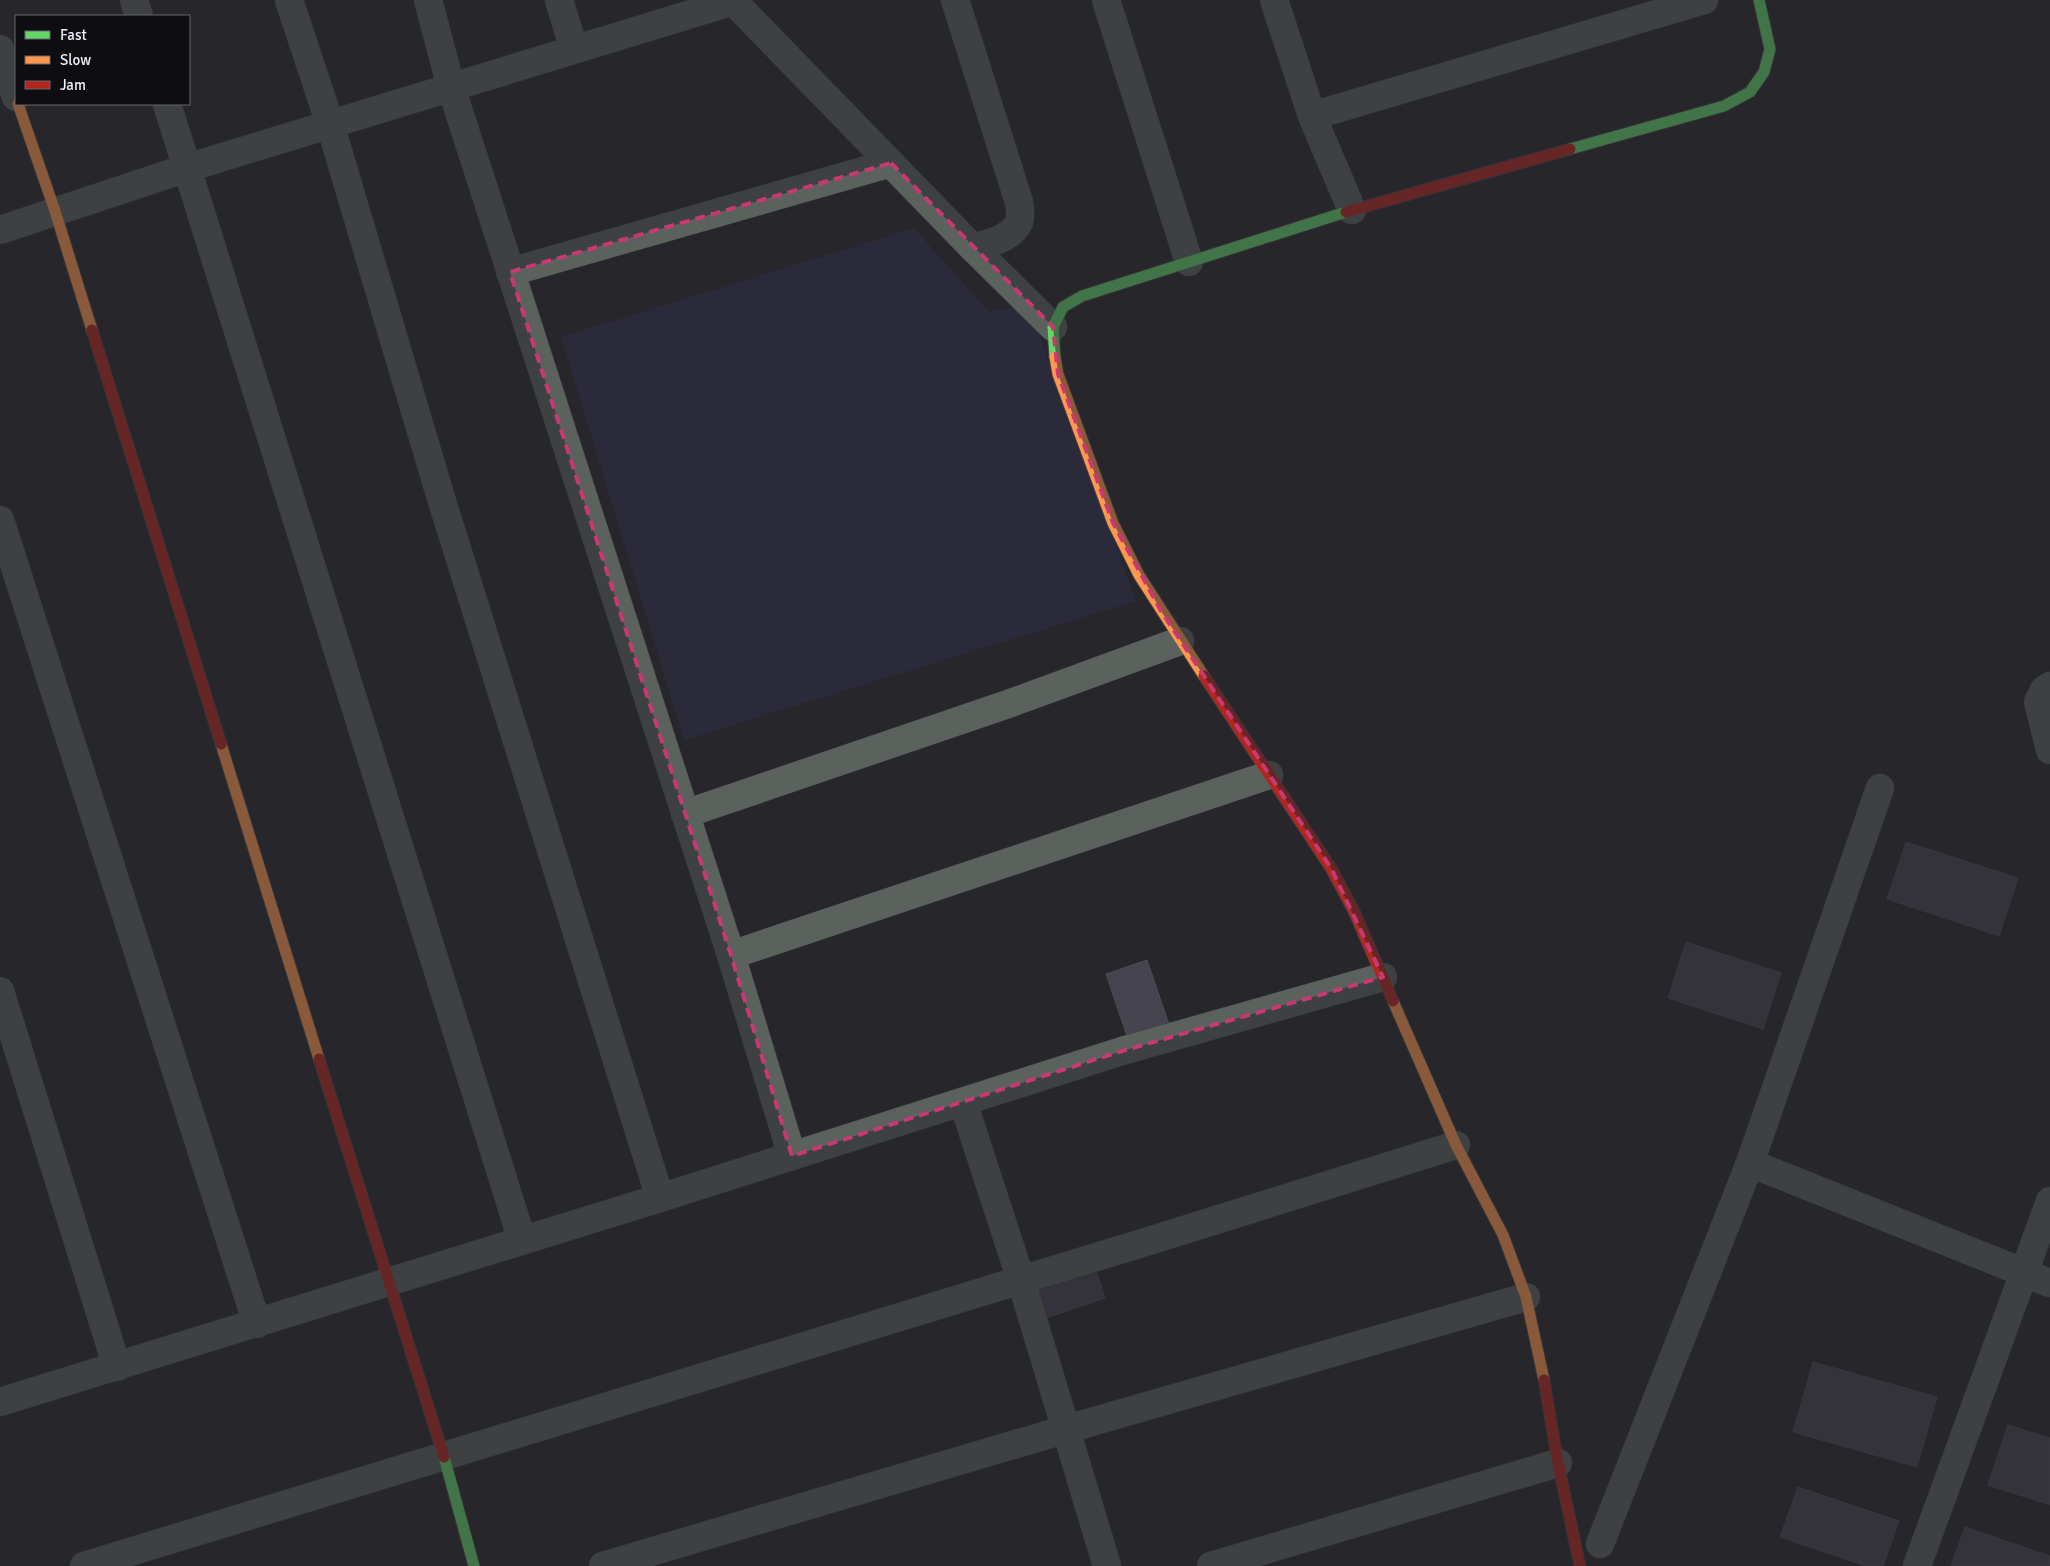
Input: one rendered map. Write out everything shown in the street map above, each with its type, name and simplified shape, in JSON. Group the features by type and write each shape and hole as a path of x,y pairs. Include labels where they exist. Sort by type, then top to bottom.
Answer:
{"street":[{"path":"134,0 139,15"},
{"path":"289,0 330,124 444,508 660,1198"},
{"path":"428,0 451,87 731,955 792,1156"},
{"path":"559,0 574,49"},
{"path":"0,230 187,168 734,0 973,248 1053,327"},
{"path":"955,0 1019,202 1020,221 1011,233 998,240 973,248"},
{"path":"1106,0 1189,262"},
{"path":"1312,116 1704,0"},
{"path":"1580,1566 1558,1463 1541,1364 1526,1297 1504,1235 1456,1145 1354,911 1331,868 1180,641 1139,575 1113,523 1058,374 1053,348 1053,327 1064,307 1082,296 1352,210 1724,106 1750,92 1764,72 1770,49 1759,0"},
{"path":"1281,2 1312,116 1352,210"},
{"path":"0,49 15,94"},
{"path":"18,105 55,211 443,1456 474,1566"},
{"path":"167,105 522,1240"},
{"path":"510,272 891,163"},
{"path":"0,520 257,1324"},
{"path":"685,814 1008,704 1180,641"},
{"path":"2050,686 2044,690 2038,702 2050,750"},
{"path":"731,955 1269,775"},
{"path":"1600,1544 1750,1163 1880,788"},
{"path":"0,1402 660,1198 1122,1051 1383,977"},
{"path":"0,991 117,1367"},
{"path":"963,1102 1021,1280 1107,1566"},
{"path":"84,1566 1456,1145"},
{"path":"1750,1163 2050,1283"},
{"path":"1917,1566 2050,1201"},
{"path":"603,1566 1067,1429 1526,1297"},
{"path":"1211,1566 1558,1463"}],"highlighted area":[{"path":"891,163 1053,327 1058,374 1113,523 1161,611 1331,868 1383,977 1122,1051 792,1156 731,955 510,272"}],"shaded area":[{"path":"914,228 989,312 1028,304 1136,601 684,740 561,337"}],"building":[{"path":"1906,842 2018,878 1999,936 1887,899"},
{"path":"1686,942 1781,973 1763,1029 1668,998"},
{"path":"1147,960 1172,1033 1131,1048 1106,974"},
{"path":"1093,1262 1105,1298 1043,1319 1031,1283"},
{"path":"1813,1362 1937,1397 1917,1467 1793,1432"},
{"path":"2008,1425 2050,1438 2050,1505 1988,1485"},
{"path":"1798,1487 1899,1521 1883,1566 1866,1566 1780,1537"},
{"path":"1965,1527 2050,1556 2050,1566 1951,1566"}],"traffic: fast":[{"path":"1570,149 1724,106 1750,92 1764,72 1770,49 1759,0"},
{"path":"1055,357 1053,327 1063,307 1082,296 1346,212"},
{"path":"444,1457 474,1566"}],"traffic: slow":[{"path":"18,105 55,211 92,330"},
{"path":"1055,357 1058,374 1113,523 1139,575 1204,676"},
{"path":"221,744 319,1059"},
{"path":"1393,1001 1456,1145 1503,1235 1526,1297 1544,1380"}],"traffic: jam":[{"path":"1346,212 1570,149"},
{"path":"92,330 221,744"},
{"path":"1204,676 1331,868 1354,911 1393,1001"},
{"path":"319,1059 444,1457"},
{"path":"1544,1380 1558,1463 1580,1566"}]}
